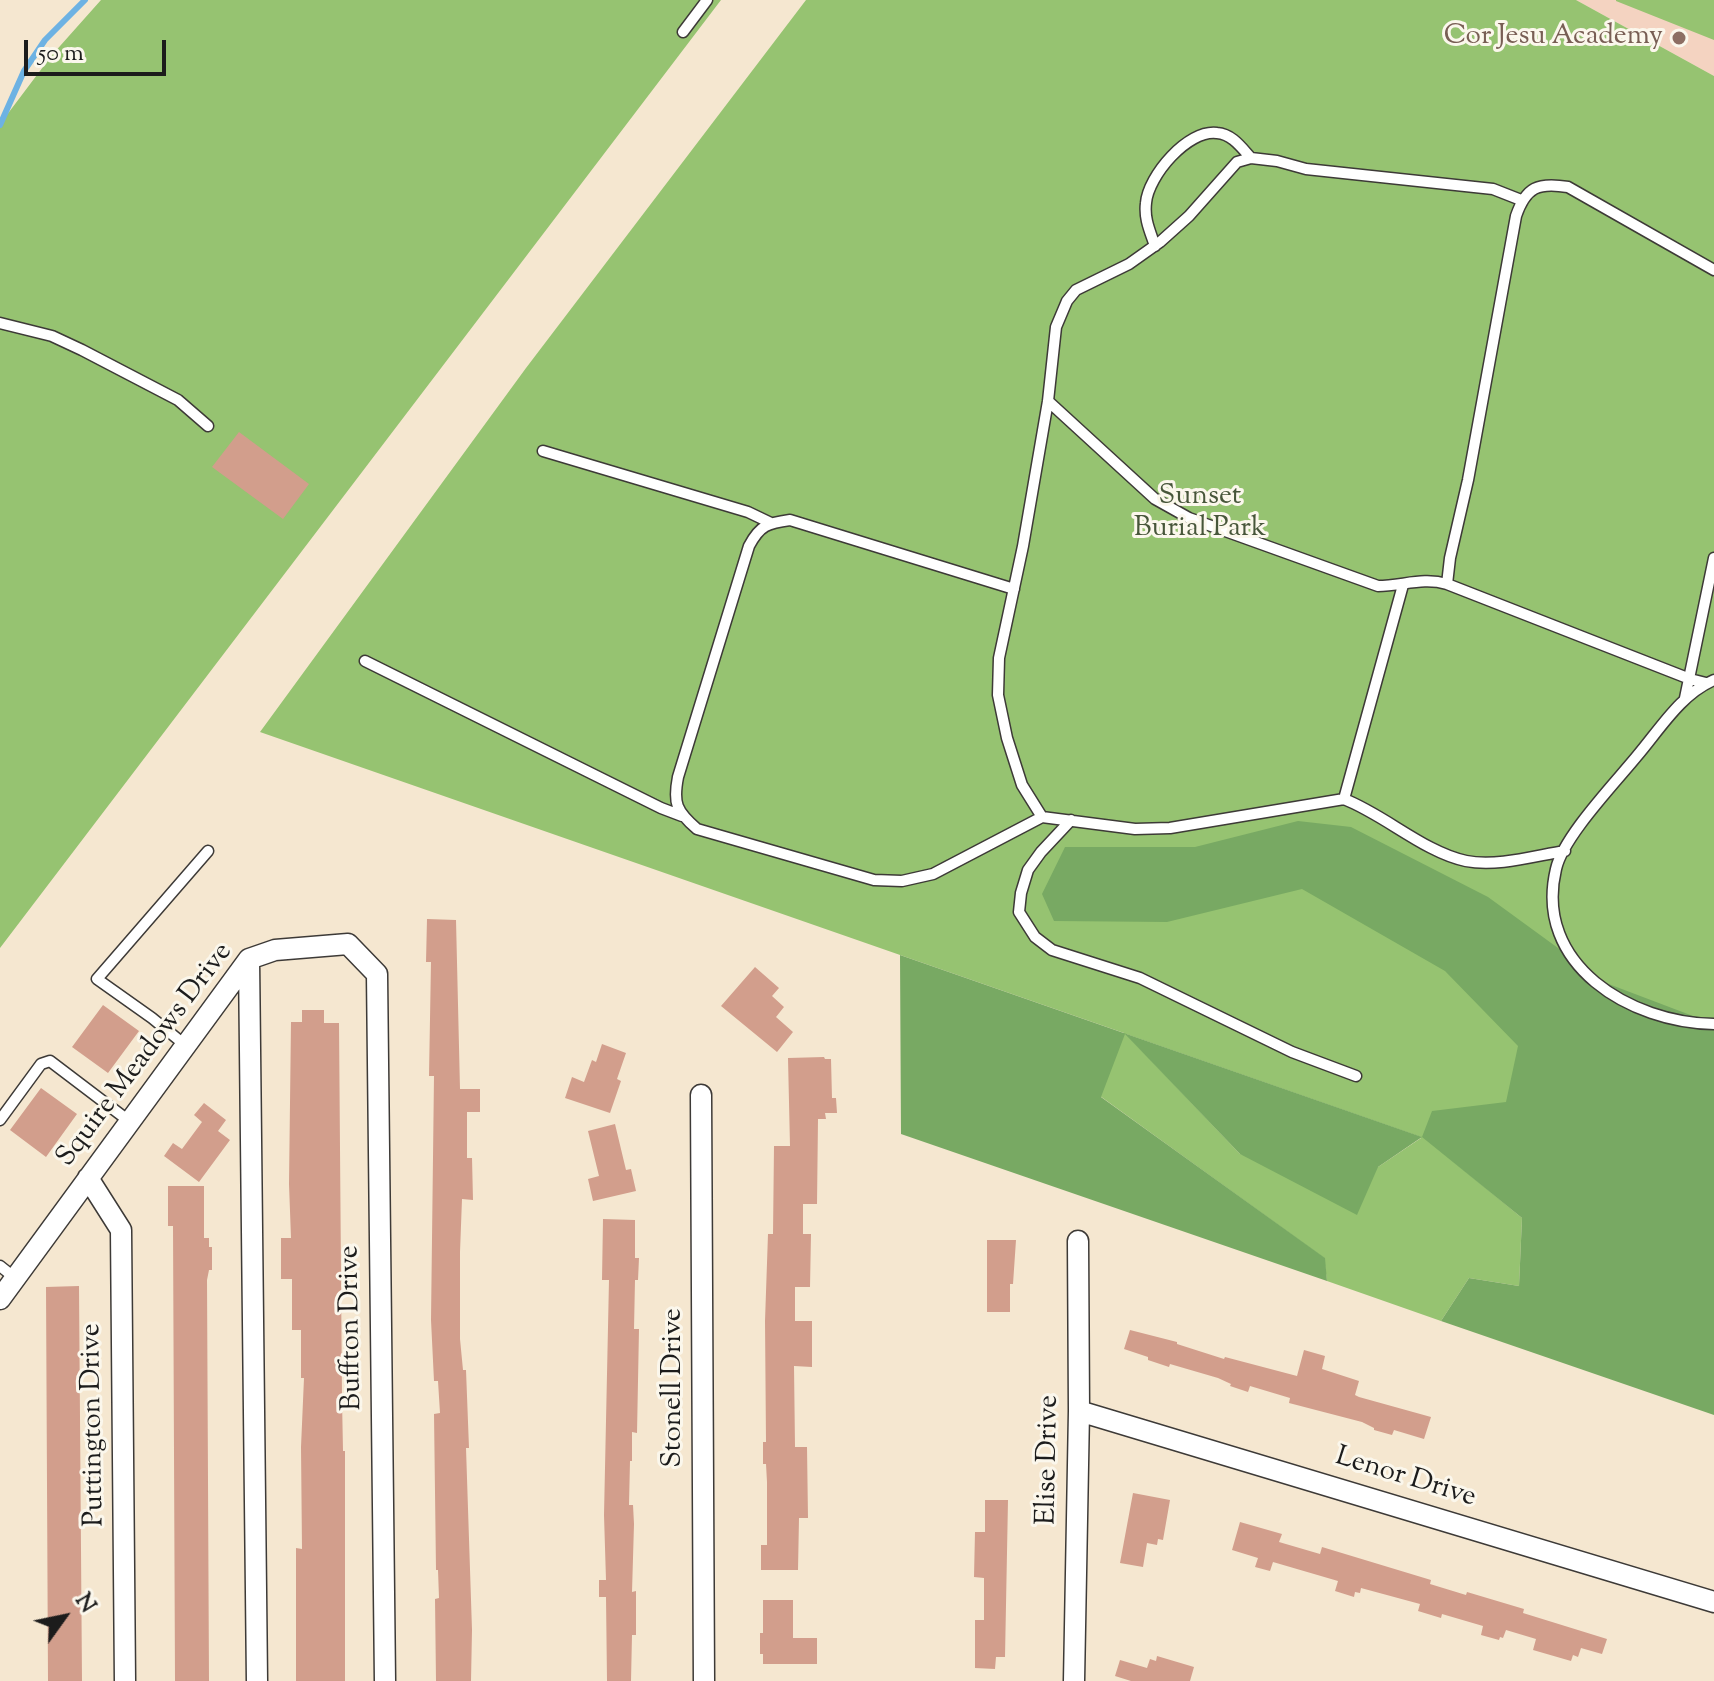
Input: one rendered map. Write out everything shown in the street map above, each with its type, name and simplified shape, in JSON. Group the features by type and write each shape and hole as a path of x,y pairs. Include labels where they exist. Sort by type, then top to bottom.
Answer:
{"street":[{"name":"Squire Meadows Drive","path":"0,1299 8,1272 88,1178 249,959 275,950 348,944 377,974"},
{"path":"249,959 257,1681"},
{"name":"Buffton Drive","path":"377,974 385,1681"},
{"name":"Stonell Drive","path":"701,1095 704,1681"},
{"name":"Puttington Drive","path":"88,1178 121,1230 125,1681"},
{"name":"Elise Drive","path":"1074,1681 1079,1411 1078,1241"},
{"name":"Lenor Drive","path":"1079,1411 1714,1602"}],"lane":[{"path":"683,32 707,0"},
{"path":"1155,246 1146,220 1146,200 1151,184 1163,165 1191,140 1205,133 1219,133 1234,139 1251,158"},
{"path":"1042,817 1022,785 1007,738 998,695 999,658 1048,401 1056,327 1067,301 1076,290 1129,264 1155,246 1189,216 1237,162 1251,158 1306,169 1493,189 1521,200"},
{"path":"1447,584 1521,200 1535,187 1548,184 1568,187 1714,270"},
{"path":"0,322 52,336 82,350 178,400 208,426"},
{"path":"1048,401 1155,499 1189,518 1378,586 1432,580 1447,584 1690,679 1710,681"},
{"path":"543,451 748,512 771,523"},
{"path":"682,816 674,797 678,777 749,546 756,532 771,523 790,520 1014,589"},
{"path":"1685,698 1710,603 1714,558"},
{"path":"1344,799 1403,585"},
{"path":"365,661 682,816 697,829 874,880 902,881 933,874 1042,817 1110,827 1170,828 1344,799 1362,806 1441,852 1466,861 1490,863 1565,851"},
{"path":"1710,681 1685,698 1602,798 1556,867 1552,900 1556,931 1570,955 1613,995 1641,1011 1681,1022 1714,1024"},
{"path":"1071,820 1028,870 1019,912 1035,937 1052,950 1140,978 1292,1052 1356,1076"},
{"path":"185,1045 97,979 208,851"},
{"path":"0,1120 41,1064 50,1061 129,1121"}],"shaded area":[{"name":"Cor Jesu Academy","path":"1576,0 1714,0 1714,76"}],"green space":[{"path":"101,0 721,0 0,948 0,124 52,55"},
{"name":"Sunset Burial Park","path":"806,0 1576,0 1714,76 1714,1239 1425,1138 1522,1218 1519,1286 1469,1278 1441,1321 1327,1281 1324,1258 1100,1096 1124,1033 260,732 526,368","holes":["1126,1034 1421,1137 1378,1167 1240,1154"]},
{"path":"1616,0 1714,0 1714,40 1616,1"},
{"path":"1298,821 1351,827 1488,897 1606,983 1714,1024 1714,1415 1441,1321 1469,1278 1519,1286 1522,1218 1422,1137 1432,1111 1506,1102 1518,1046 1445,971 1302,889 1167,922 1054,921 1042,894 1065,847 1195,847"},
{"path":"900,955 1422,1137 1378,1167 1357,1215 1240,1154 1125,1034 1101,1097 1325,1258 1327,1281 901,1134"}],"building":[{"path":"239,432 309,484 283,519 212,467"},
{"path":"427,919 456,920 460,1089 480,1089 480,1112 467,1112 467,1158 472,1158 473,1200 462,1199 460,1252 460,1339 463,1370 466,1370 469,1448 466,1448 471,1681 436,1681 435,1599 439,1598 434,1414 440,1413 438,1381 434,1381 431,1320 434,1076 429,1076 431,962 426,962"},
{"path":"755,967 779,988 772,996 784,1007 776,1017 793,1032 777,1052 721,1006"},
{"path":"103,1005 139,1031 108,1073 72,1047"},
{"path":"302,1010 324,1010 324,1023 339,1023 345,1681 296,1681 296,1548 302,1549 304,1378 301,1378 301,1330 292,1330 292,1279 281,1279 281,1238 291,1238 291,1022 302,1022"},
{"path":"602,1044 626,1053 610,1113 565,1098 572,1077 584,1082"},
{"path":"788,1058 831,1059 832,1098 836,1098 837,1113 825,1113 826,1119 818,1119 817,1204 803,1204 803,1234 811,1234 810,1287 795,1287 795,1321 812,1321 812,1367 794,1366 795,1447 807,1447 808,1518 799,1518 798,1570 761,1570 761,1545 767,1545 767,1482 766,1464 763,1464 763,1442 766,1442 765,1321 768,1234 773,1234 774,1146 790,1146"},
{"path":"41,1088 77,1114 46,1157 10,1130"},
{"path":"204,1103 226,1120 218,1131 230,1140 199,1182 164,1156 173,1143 182,1149 202,1122 194,1115"},
{"path":"615,1124 626,1170 631,1169 636,1191 593,1201 588,1179 599,1176 588,1131"},
{"path":"168,1186 204,1186 204,1238 209,1238 209,1247 212,1247 212,1270 209,1270 207,1280 209,1681 175,1681 173,1226 168,1226"},
{"path":"603,1219 635,1220 635,1258 639,1258 638,1280 635,1280 634,1329 639,1329 637,1433 632,1432 629,1505 633,1505 634,1524 632,1592 636,1591 636,1635 632,1635 631,1681 607,1681 606,1597 599,1597 599,1580 606,1580 604,1515 609,1280 602,1280"},
{"path":"987,1240 1016,1240 1010,1312 987,1312"},
{"path":"79,1286 82,1681 48,1681 46,1287"},
{"path":"1130,1330 1224,1359 1297,1376 1304,1350 1325,1356 1322,1369 1359,1381 1355,1395 1431,1417 1424,1439 1394,1430 1392,1435 1374,1430 1362,1422 1289,1403 1290,1398 1250,1386 1248,1392 1218,1378 1148,1360 1148,1357 1124,1349"},
{"path":"1133,1493 1170,1500 1163,1540 1158,1539 1157,1545 1147,1543 1143,1567 1120,1563"},
{"path":"985,1500 1008,1500 1005,1657 996,1657 995,1669 975,1668 975,1620 984,1620 984,1578 974,1577 975,1532 985,1532"},
{"path":"1240,1522 1282,1534 1279,1542 1320,1554 1322,1547 1431,1580 1430,1584 1524,1609 1523,1613 1607,1639 1602,1654 1581,1648 1578,1657 1573,1655 1571,1661 1533,1650 1536,1639 1506,1630 1499,1640 1481,1635 1483,1626 1442,1614 1441,1618 1418,1611 1420,1604 1361,1588 1354,1597 1335,1591 1338,1581 1273,1562 1270,1571 1255,1567 1258,1558 1232,1550"},
{"path":"763,1600 793,1600 793,1638 817,1638 817,1664 763,1664 760,1633 763,1633"},
{"path":"1157,1656 1194,1667 1190,1681 1131,1681 1115,1676 1120,1660 1147,1668 1150,1659 1156,1661"}],"waterway":[{"path":"0,125 24,71 45,40 85,0"}],"place":[{"name":"Cor Jesu Academy","path":"1679,38"}]}
